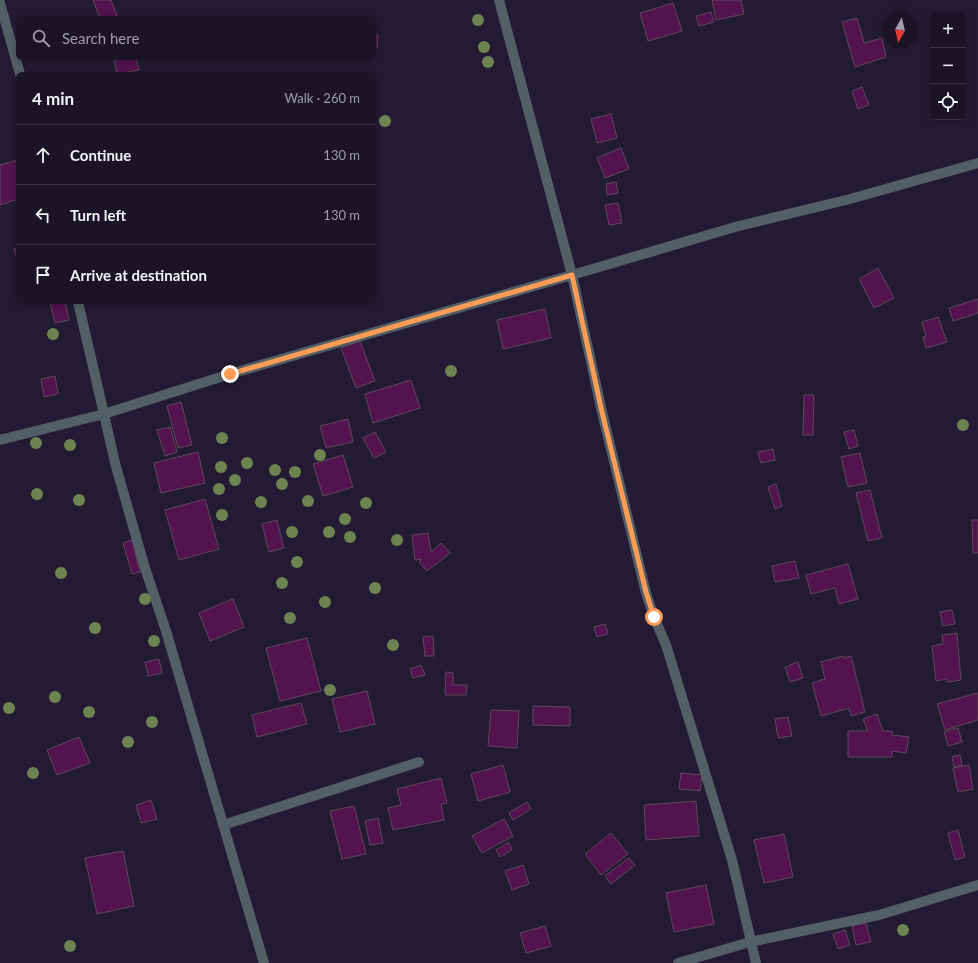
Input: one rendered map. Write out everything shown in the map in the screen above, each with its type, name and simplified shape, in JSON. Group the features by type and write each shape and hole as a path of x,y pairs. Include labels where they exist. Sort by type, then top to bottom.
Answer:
{"street":[{"path":"499,0 572,275 602,412 646,592 654,617 666,645 732,860 756,963"},
{"path":"0,3 16,60"},
{"path":"16,60 19,72"},
{"path":"0,440 104,414 230,374 735,227 850,199 978,163"},
{"path":"78,304 119,478 264,963"},
{"path":"223,825 419,762"},
{"path":"678,963 750,942 879,915 978,885"}],"building":[{"path":"93,0 111,0 117,16 99,16"},
{"path":"712,0 741,0 744,14 716,20"},
{"path":"673,3 682,31 648,41 640,13"},
{"path":"711,12 714,22 699,26 696,16"},
{"path":"857,18 864,43 882,38 882,48 884,48 886,57 855,67 842,22"},
{"path":"376,35 378,35 377,48"},
{"path":"114,60 136,60 139,70 117,72"},
{"path":"862,87 869,105 858,109 852,91"},
{"path":"611,114 617,138 597,143 591,119"},
{"path":"621,148 629,169 605,178 597,158"},
{"path":"16,161 16,200 0,205 0,165"},
{"path":"616,182 618,193 607,195 606,184"},
{"path":"618,203 622,223 609,225 605,205"},
{"path":"878,268 894,298 874,308 859,279"},
{"path":"978,299 978,313 953,321 949,308"},
{"path":"50,304 65,304 69,320 55,323"},
{"path":"545,309 551,338 503,349 497,320"},
{"path":"938,317 947,342 926,348 923,337 926,336 922,322"},
{"path":"360,341 375,381 356,388 341,348"},
{"path":"55,376 58,394 44,397 41,379"},
{"path":"411,380 420,408 373,423 365,394"},
{"path":"804,395 814,395 813,435 803,435"},
{"path":"181,402 192,445 178,448 167,406"},
{"path":"348,419 353,442 326,448 320,426"},
{"path":"170,427 177,452 165,456 157,430"},
{"path":"854,430 858,446 849,449 844,432"},
{"path":"375,432 386,452 374,458 363,438"},
{"path":"773,449 775,460 761,463 758,452"},
{"path":"198,452 205,483 161,493 154,463"},
{"path":"860,453 867,483 848,487 841,457"},
{"path":"343,455 353,487 323,496 313,464"},
{"path":"776,484 782,506 775,509 768,487"},
{"path":"870,490 882,538 868,541 856,493"},
{"path":"205,499 219,549 179,560 165,510"},
{"path":"277,520 284,548 269,552 262,524"},
{"path":"972,520 978,520 978,553 973,553"},
{"path":"428,533 431,552 441,543 450,553 427,571 419,562 422,559 415,560 412,535"},
{"path":"132,540 140,572 132,574 123,543"},
{"path":"795,561 799,578 775,582 772,566"},
{"path":"848,564 858,599 839,604 835,588 811,594 806,575"},
{"path":"233,599 244,627 210,641 199,613"},
{"path":"952,610 955,624 943,626 940,612"},
{"path":"605,624 608,634 597,637 594,627"},
{"path":"957,633 961,680 947,682 947,679 936,681 932,646 943,644 942,635"},
{"path":"433,636 434,656 425,656 423,637"},
{"path":"307,638 321,691 280,701 266,648"},
{"path":"843,656 843,658 851,656 865,712 851,716 849,708 821,716 812,683 825,679 821,662"},
{"path":"159,659 162,673 148,676 145,662"},
{"path":"798,662 803,678 790,682 785,667"},
{"path":"421,665 425,675 413,678 410,669"},
{"path":"446,672 453,673 453,685 467,685 466,695 445,695"},
{"path":"367,691 375,724 340,732 332,699"},
{"path":"978,693 978,720 945,730 937,704"},
{"path":"301,703 307,724 257,737 252,715"},
{"path":"533,706 570,707 570,726 533,725"},
{"path":"491,710 519,711 517,748 488,746"},
{"path":"877,714 883,731 892,731 892,735 909,737 906,753 892,751 892,757 848,757 848,731 868,731 863,719"},
{"path":"788,717 792,736 778,738 775,719"},
{"path":"958,728 962,742 948,746 944,732"},
{"path":"79,737 90,763 57,775 47,750"},
{"path":"960,755 962,765 954,767 952,757"},
{"path":"503,765 510,792 478,801 471,774"},
{"path":"969,765 973,789 958,792 953,768"},
{"path":"681,773 702,775 700,791 679,789"},
{"path":"441,778 447,803 441,804 444,820 393,830 388,808 401,805 397,789"},
{"path":"151,800 157,819 141,823 136,805"},
{"path":"696,801 699,836 646,840 644,805"},
{"path":"527,802 531,809 513,820 509,813"},
{"path":"354,806 366,854 342,859 330,811"},
{"path":"378,818 383,843 370,845 365,821"},
{"path":"504,819 513,836 482,853 472,836"},
{"path":"958,830 965,857 955,860 948,833"},
{"path":"611,833 628,854 601,875 585,854"},
{"path":"784,834 793,877 764,883 754,840"},
{"path":"509,842 512,850 500,857 496,850"},
{"path":"123,851 134,906 97,914 85,858"},
{"path":"629,858 635,865 611,884 605,876"},
{"path":"523,865 529,884 512,890 505,871"},
{"path":"706,885 714,924 674,932 666,893"},
{"path":"866,923 871,942 856,945 852,926"},
{"path":"545,926 551,946 526,953 520,933"},
{"path":"845,930 850,945 838,949 833,934"}],"route":[{"path":"230,374 572,275 602,412 646,592 654,617"}]}
